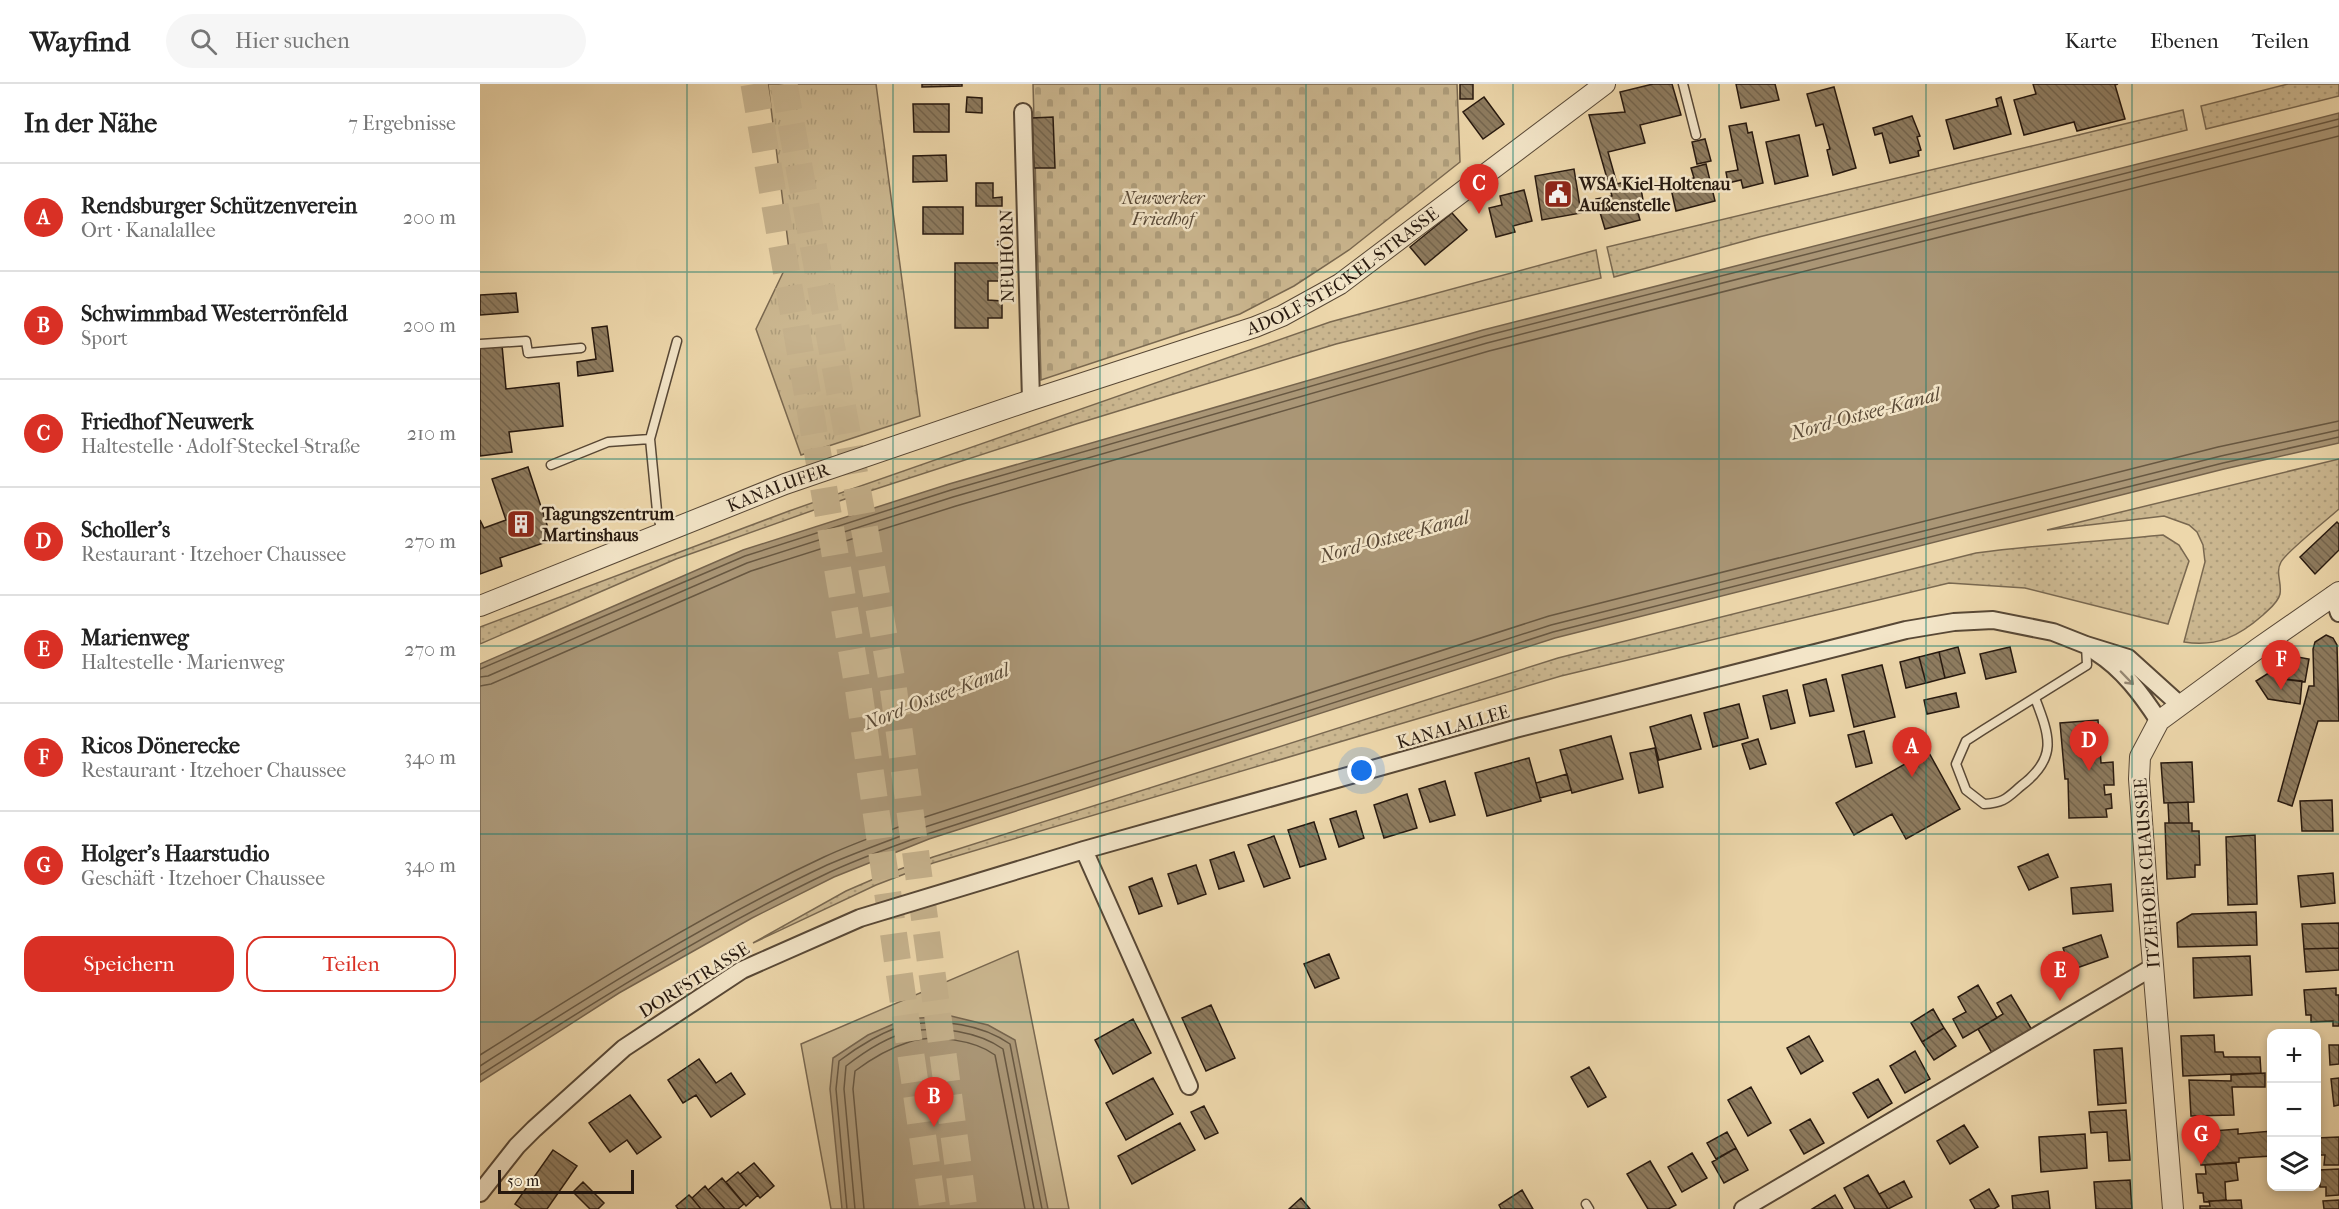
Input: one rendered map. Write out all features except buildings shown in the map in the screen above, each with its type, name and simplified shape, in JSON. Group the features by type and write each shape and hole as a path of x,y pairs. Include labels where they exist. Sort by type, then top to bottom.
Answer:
{"street":[{"name":"ADOLF-STECKEL-STRASSE","path":"1083,383 1255,327 1282,316 1341,284 1605,84"},
{"name":"NEUHÖRN","path":"1023,112 1031,400"},
{"name":"KANALUFER","path":"480,606 785,484 1083,383"},
{"name":"ITZEHOER CHAUSSEE","path":"2173,1209 2139,779 2140,757 2159,721 2337,600"},
{"name":"KANALALLEE","path":"1084,850 1515,729 1906,630 1954,622 1993,620 2053,632 2127,658 2180,705"},
{"name":"KANALALLEE","path":"2086,645 2125,675 2159,721"},
{"path":"1084,850 1189,1086"},
{"name":"DORFSTRASSE","path":"480,1193 517,1146 624,1048 742,970 860,918 1084,850"},
{"path":"1743,1209 2153,967"}],"lane":[{"path":"1683,84 1696,135"},
{"path":"480,344 526,341 528,353 581,348"},
{"path":"662,533 657,511 650,439 677,341"},
{"path":"551,465 608,442 650,439"},
{"path":"2035,698 2045,724 2048,755 2035,775 1999,804 1984,804 1966,790 1956,764 1966,741 2087,665 2086,645"}],"green space":[{"path":"768,84 876,84 920,416 801,455 756,329 790,258"},
{"name":"Neuwerker Friedhof","path":"1033,84 1457,84 1460,162 1349,250 1294,286 1240,314 1041,380"},
{"path":"2288,84 2339,84 2339,96 2206,129 2201,106"},
{"path":"2183,110 2187,130 1759,237 1614,277 1607,247"},
{"path":"1596,250 1601,278 1336,344 1076,424 845,499 676,559 480,644 480,627 789,511 1330,322"},
{"path":"2339,459 2339,509 2284,557 2279,570 2280,594 2273,606 2245,629 2227,639 2207,643 2184,642 2205,562 2203,545 2197,532 2189,525 2164,516 2047,530"},
{"path":"2163,535 2179,545 2189,561 2168,624 2025,588 1949,583 1561,676 933,863 876,885 753,943 846,891 933,857 1558,658 1976,553"},
{"path":"1018,951 1069,1209 831,1209 801,1044"}],"water":[{"name":"Nord-Ostsee-Kanal","path":"2339,113 2339,443 2224,469 1555,638 929,839 834,877 752,918 619,993 480,1082 480,664 743,550 949,484 1483,330"},
{"path":"951,1016 988,1025 1015,1040 1048,1209 842,1209 830,1089 833,1058 868,1035 905,1019"}],"tunnel":[{"path":"754,84 859,693 933,1209"},
{"path":"784,84 893,686 964,1209"}],"place":[{"name":"WSA Kiel-Holtenau Außenstelle","path":"1558,194"},
{"name":"Friedhof Neuwerk","path":"1479,214"},
{"name":"Tagungszentrum Martinshaus","path":"521,524"},
{"name":"Ricos Dönerecke","path":"2281,690"},
{"name":"Scholler's","path":"2089,771"},
{"name":"Rendsburger Schützenverein","path":"1912,777"},
{"name":"Marienweg","path":"2060,1001"},
{"name":"Schwimmbad Westerrönfeld","path":"934,1127"},
{"name":"Holger's Haarstudio","path":"2201,1165"}]}
